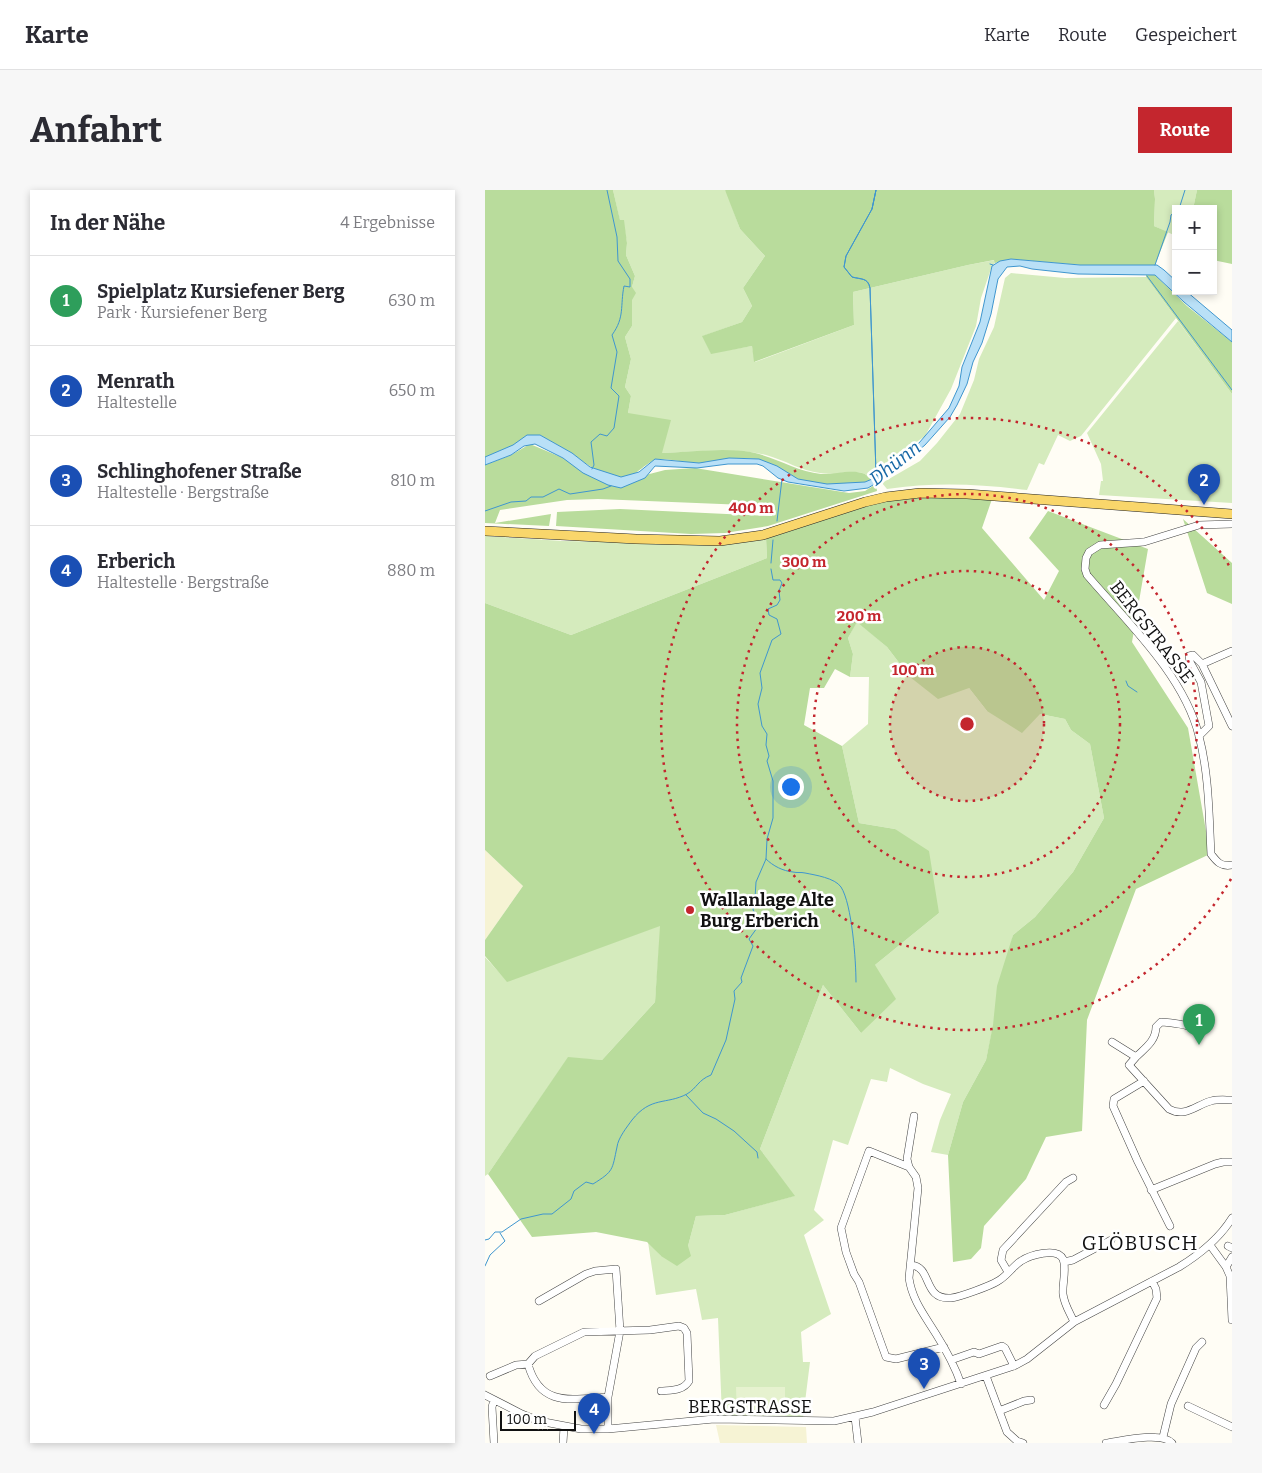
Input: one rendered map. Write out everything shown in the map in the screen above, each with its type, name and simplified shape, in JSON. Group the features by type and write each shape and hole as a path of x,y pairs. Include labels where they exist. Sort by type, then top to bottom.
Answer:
{"main road":[{"path":"485,531 721,541 749,538 777,531 865,502 894,496 947,492 1232,514"}],"street":[{"name":"BERGSTRASSE","path":"1232,524 1199,525 1144,542 1101,545 1089,552 1085,558 1087,575 1169,672 1187,703 1199,736 1205,770 1211,854 1219,864 1232,865"},
{"path":"1202,664 1232,651"},
{"path":"1199,736 1209,726 1208,713 1201,682 1190,662 1189,656 1193,655 1202,664 1232,726"},
{"path":"1196,1029 1189,1025 1161,1022 1156,1027 1156,1034 1153,1040 1129,1065 1169,1109 1175,1112 1186,1112 1216,1100 1232,1100"},
{"path":"1112,1042 1136,1057"},
{"path":"1144,1081 1114,1099 1113,1106 1151,1190 1170,1226"},
{"path":"914,1116 907,1159 909,1167 916,1177 917,1188 909,1278 912,1294 944,1346 961,1384"},
{"path":"909,1167 869,1152 841,1228 854,1274 859,1282 886,1357 896,1359 944,1346"},
{"path":"1151,1190 1215,1164 1232,1162"},
{"path":"1008,1272 1001,1260 1003,1250 1067,1182 1073,1178"},
{"name":"BERGSTRASSE","path":"485,1395 539,1421 565,1427 608,1429 714,1419 819,1421 855,1417 1014,1366 1040,1350 1074,1322 1179,1267 1210,1245 1232,1218"},
{"path":"1064,1262 1073,1260 1111,1240"},
{"path":"1210,1245 1226,1267 1230,1276 1232,1320"},
{"path":"911,1265 920,1267 933,1292 946,1298 957,1296 998,1281 1022,1260 1037,1255 1055,1253 1061,1256 1064,1262 1063,1296 1074,1322"},
{"path":"1226,1267 1232,1257"},
{"path":"539,1301 585,1274 616,1268 620,1331 608,1397 608,1429"},
{"path":"1104,1405 1157,1298 1156,1289 1152,1281"},
{"path":"490,1376 515,1365 528,1364 535,1356 584,1332 650,1330 679,1326 684,1328 688,1340 689,1381 681,1389 661,1391"},
{"path":"1163,1437 1171,1404 1196,1348 1202,1342"},
{"path":"951,1360 974,1352 979,1354 1002,1346 1005,1348 1014,1366"},
{"path":"528,1364 535,1383 547,1393 569,1399 608,1397"},
{"path":"986,1376 1007,1432 1017,1441 1023,1443"},
{"path":"494,1400 492,1407 494,1443"},
{"path":"999,1411 1031,1400"},
{"path":"1188,1406 1232,1427"},
{"path":"855,1417 858,1443"},
{"path":"563,1443 565,1427"},
{"path":"1106,1443 1154,1437 1163,1437 1172,1443"}],"shaded area":[{"path":"485,850 523,886 485,940"},
{"path":"716,1425 806,1427 807,1443 720,1443"}],"green space":[{"path":"485,190 613,190 620,220 624,220 627,243 626,255 635,276 632,287 636,293 632,300 632,326 625,337 631,359 625,387 631,396 628,413 671,420 662,453 713,450 744,451 764,455 801,470 821,474 863,473 871,481 844,484 813,483 796,478 766,462 743,458 698,463 660,459 655,460 631,475 620,477 595,469 540,435 485,458"},
{"path":"613,190 725,190 740,229 765,256 743,288 752,306 742,322 703,336 711,353 752,346 755,362 854,325 853,292 995,260 981,298 976,326 951,389 925,436 869,476 858,472 826,474 813,472 773,457 740,451 662,453 628,413 631,396 625,387 631,359 625,337 632,326 632,287 635,276 626,255 627,243 623,220 620,221"},
{"path":"725,190 1154,190 1154,226 1168,232 1155,265 1080,265 1011,259 995,263 994,260 853,292 854,325 754,362 752,346 711,354 702,336 742,322 752,306 743,288 765,256 740,229"},
{"path":"1154,190 1197,190 1194,205 1172,205 1172,234 1154,226"},
{"path":"1197,190 1232,190 1232,264 1217,261 1217,205 1194,205"},
{"path":"1011,273 1065,278 1146,277 1176,318 1081,436 1070,441 1058,435 1044,465 1039,463 1027,490 957,485 922,485 887,489 882,483 920,461 960,414 974,380 979,359 994,327 1005,278"},
{"path":"1146,274 1155,275 1172,291 1172,295 1176,295 1232,342 1232,394 1146,277"},
{"path":"1178,321 1232,394 1232,503 1099,495 1101,481 1103,481 1101,464 1087,433"},
{"path":"530,444 563,458 611,484 665,470 695,468 849,493 865,491 876,484 877,491 768,526 725,533 691,534 556,526 557,512 620,509 772,516 773,506 598,499 567,500 500,510 495,523 551,514 549,526 485,523 485,465 511,455"},
{"path":"941,495 992,499 982,528 1044,600 1059,571 1029,538 1048,511 1148,549 1132,642 1188,728 1210,854 1136,889 1087,1020 1082,1131 1046,1137 1026,1179 984,1226 981,1248 971,1259 953,1262 948,1155 963,1102 986,1060 993,1025 997,986 1013,935 1035,917 1073,872 1104,818 1090,744 1071,730 1065,719 1040,714 1022,733 987,711 969,688 938,699 910,677 887,647 857,622 848,638 853,654 850,677 835,669 824,688 810,688 804,725 842,746 859,823 895,829 929,851 939,913 875,965 896,999 861,1033 823,985 760,1149 795,1196 725,1215 696,1216 688,1246 691,1256 677,1266 661,1256 647,1242 596,1232 532,1237 488,1174 568,1057 602,1060 655,1002 660,926 507,982 485,956 485,940 523,886 485,850 485,603 571,635 767,558 766,538 861,506 891,500"},
{"path":"1183,519 1232,563 1232,604 1207,593"},
{"path":"485,536 563,541 723,544 766,538 767,558 571,635 485,603"},
{"path":"857,621 887,647 910,677 969,688 987,711 1040,714 1065,719 1071,730 1090,744 1104,818 1073,872 1035,917 1013,935 986,1060 963,1102 948,1155 931,1152 940,1120 951,1094 923,1084 890,1068 887,1082 871,1079 848,1145 833,1140 814,1210 824,1220 804,1235 831,1314 801,1332 803,1362 810,1362 803,1418 722,1416 718,1318 702,1320 696,1289 656,1295 648,1242 661,1256 688,1246 696,1216 725,1215 794,1196 760,1149 823,985 861,1033 875,965 939,913 895,829 859,823 842,746 868,724 869,677 850,677 853,654 848,638"},
{"path":"661,925 655,1002 602,1060 568,1058 485,1176 485,957 507,981"},
{"path":"736,1387 785,1387 785,1417 737,1416"}],"water":[{"name":"Dhünn","path":"1011,259 1080,265 1157,265 1172,277 1172,291 1155,275 1078,274 1020,266 1007,267 998,279 991,314 967,384 950,417 925,445 888,476 868,488 844,491 788,482 778,478 763,466 757,464 728,464 697,468 655,466 645,478 621,488 608,485 583,473 563,458 535,444 524,446 511,455 485,465 485,457 513,445 527,435 540,435 572,453 590,467 621,477 639,472 655,459 699,463 729,458 759,459 777,466 798,479 827,484 865,482 877,477 876,473 878,476 919,443 949,408 959,386 962,367 980,322 992,266 1000,261"},
{"path":"1176,295 1191,295 1232,330 1232,342"}],"waterway":[{"path":"592,469 594,465 591,442 600,434 607,436 614,428 619,396 611,388 617,352 612,335 619,323 624,286 630,287 630,279 618,261 617,237 607,190"},
{"path":"872,209 876,190"},
{"path":"1180,205 1185,190"},
{"path":"1155,265 1172,214"},
{"path":"1147,276 1232,390"},
{"path":"777,521 782,479"},
{"path":"485,511 511,502 526,501 531,497 543,497 559,489 570,494 611,486"},
{"path":"771,563 773,540"},
{"path":"485,1240 489,1239 495,1232 502,1232 521,1219 552,1214 571,1199 574,1191 586,1182 593,1184 609,1173 613,1165 619,1140 639,1112 652,1104 687,1094 703,1079 711,1075 726,1040 735,999 734,991 742,982 741,978 753,946 749,939 760,920 753,910 756,882 766,859 767,839 773,818 773,781 767,761 769,756 766,745 767,734 762,726 758,704 762,688 760,673 772,640 781,634 777,619 769,615 768,609 777,605 780,600 779,591 782,583 780,580 773,580 771,569"},
{"path":"1126,681 1128,686 1137,692"},
{"path":"766,859 782,869 825,877 841,887 851,919 856,982"},
{"path":"686,1095 703,1113 734,1131 757,1152 758,1158"},
{"path":"485,1266 490,1255 505,1241 500,1233"}],"place":[{"name":"Menrath","path":"1204,505"},
{"name":"Wallanlage Alte Burg Erberich","path":"690,910"},
{"name":"Spielplatz Kursiefener Berg","path":"1199,1045"},
{"name":"Schlinghofener Straße","path":"924,1389"},
{"name":"Erberich","path":"594,1434"}],"district":[{"name":"GLÖBUSCH","path":"1140,1243"}]}
